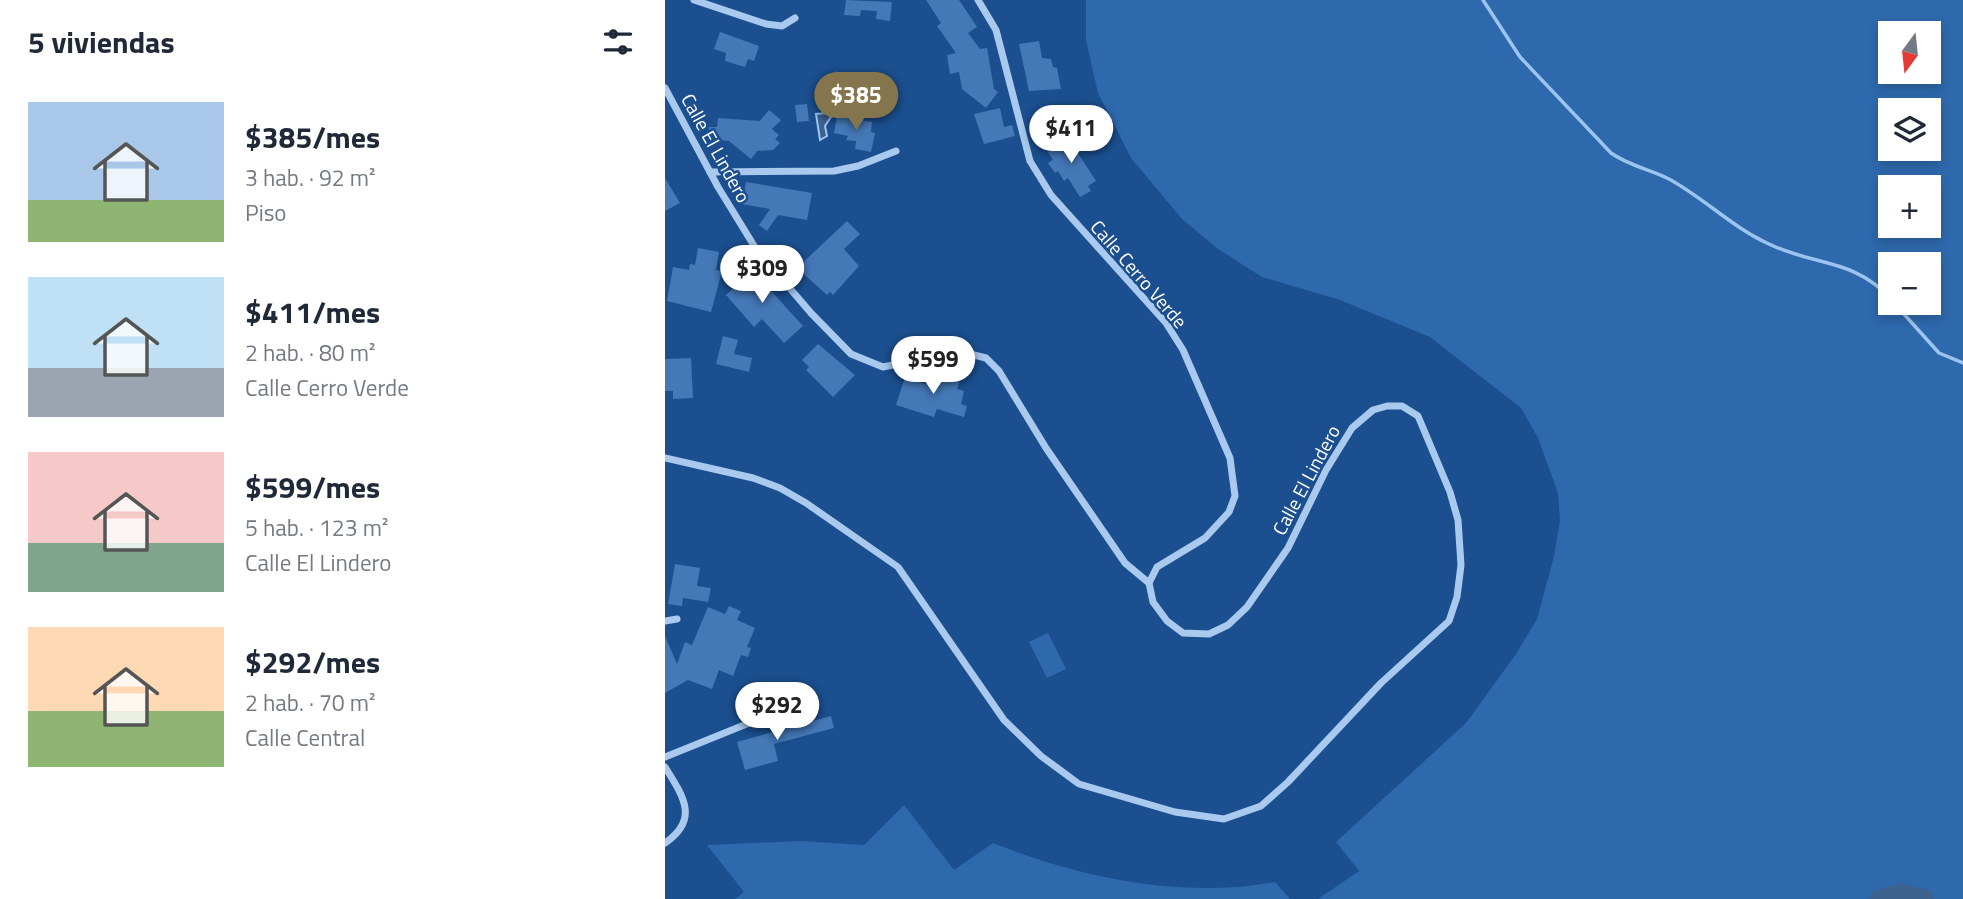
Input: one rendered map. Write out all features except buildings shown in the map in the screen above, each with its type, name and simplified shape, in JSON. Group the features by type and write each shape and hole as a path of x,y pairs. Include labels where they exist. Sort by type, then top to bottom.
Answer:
{"street":[{"path":"694,0 766,24 782,26 796,18"},
{"name":"Calle Cerro Verde","path":"978,0 996,30 1030,160 1051,195 1166,323 1183,350 1230,458 1235,496 1229,512 1205,538 1157,567 1149,583"},
{"name":"Calle El Lindero","path":"665,89 756,249 782,282 851,354 883,367 941,355 969,354 986,358 999,371 1046,448 1125,563 1149,583 1153,602 1167,621 1183,633 1209,634 1228,625 1247,607 1288,548 1326,470 1352,428 1373,410 1387,406 1402,406 1418,416 1458,520 1461,565 1457,597 1449,621 1381,682 1288,782 1261,806 1224,819 1175,811 1080,784 1041,756 1004,720 898,567 780,488 753,478 665,458"},
{"path":"710,172 834,170 858,166 897,151"},
{"path":"665,621 677,619"},
{"path":"665,757 794,705"},
{"path":"665,767 683,798 687,820 680,831 665,843"}],"shaded area":[{"path":"1086,0 1963,0 1963,899 1318,899 1359,871 1336,842 1466,723 1516,654 1537,619 1554,556 1560,521 1558,493 1538,438 1521,408 1430,337 1340,300 1262,277 1218,249 1182,219 1131,158 1098,93 1086,40"},
{"path":"826,113 831,117 825,126 827,136 820,140 816,114"},
{"path":"1048,633 1066,669 1047,678 1029,642"},
{"path":"904,805 954,870 993,843 1061,866 1132,882 1204,888 1275,882 1290,899 735,899 744,892 707,845 800,841 864,845"}],"waterway":[{"path":"1483,0 1520,57 1611,153 1669,179 1769,244 1847,269 1878,287"},
{"path":"1905,315 1939,353 1963,363"},
{"path":"1879,899 1901,893 1925,899"}]}
